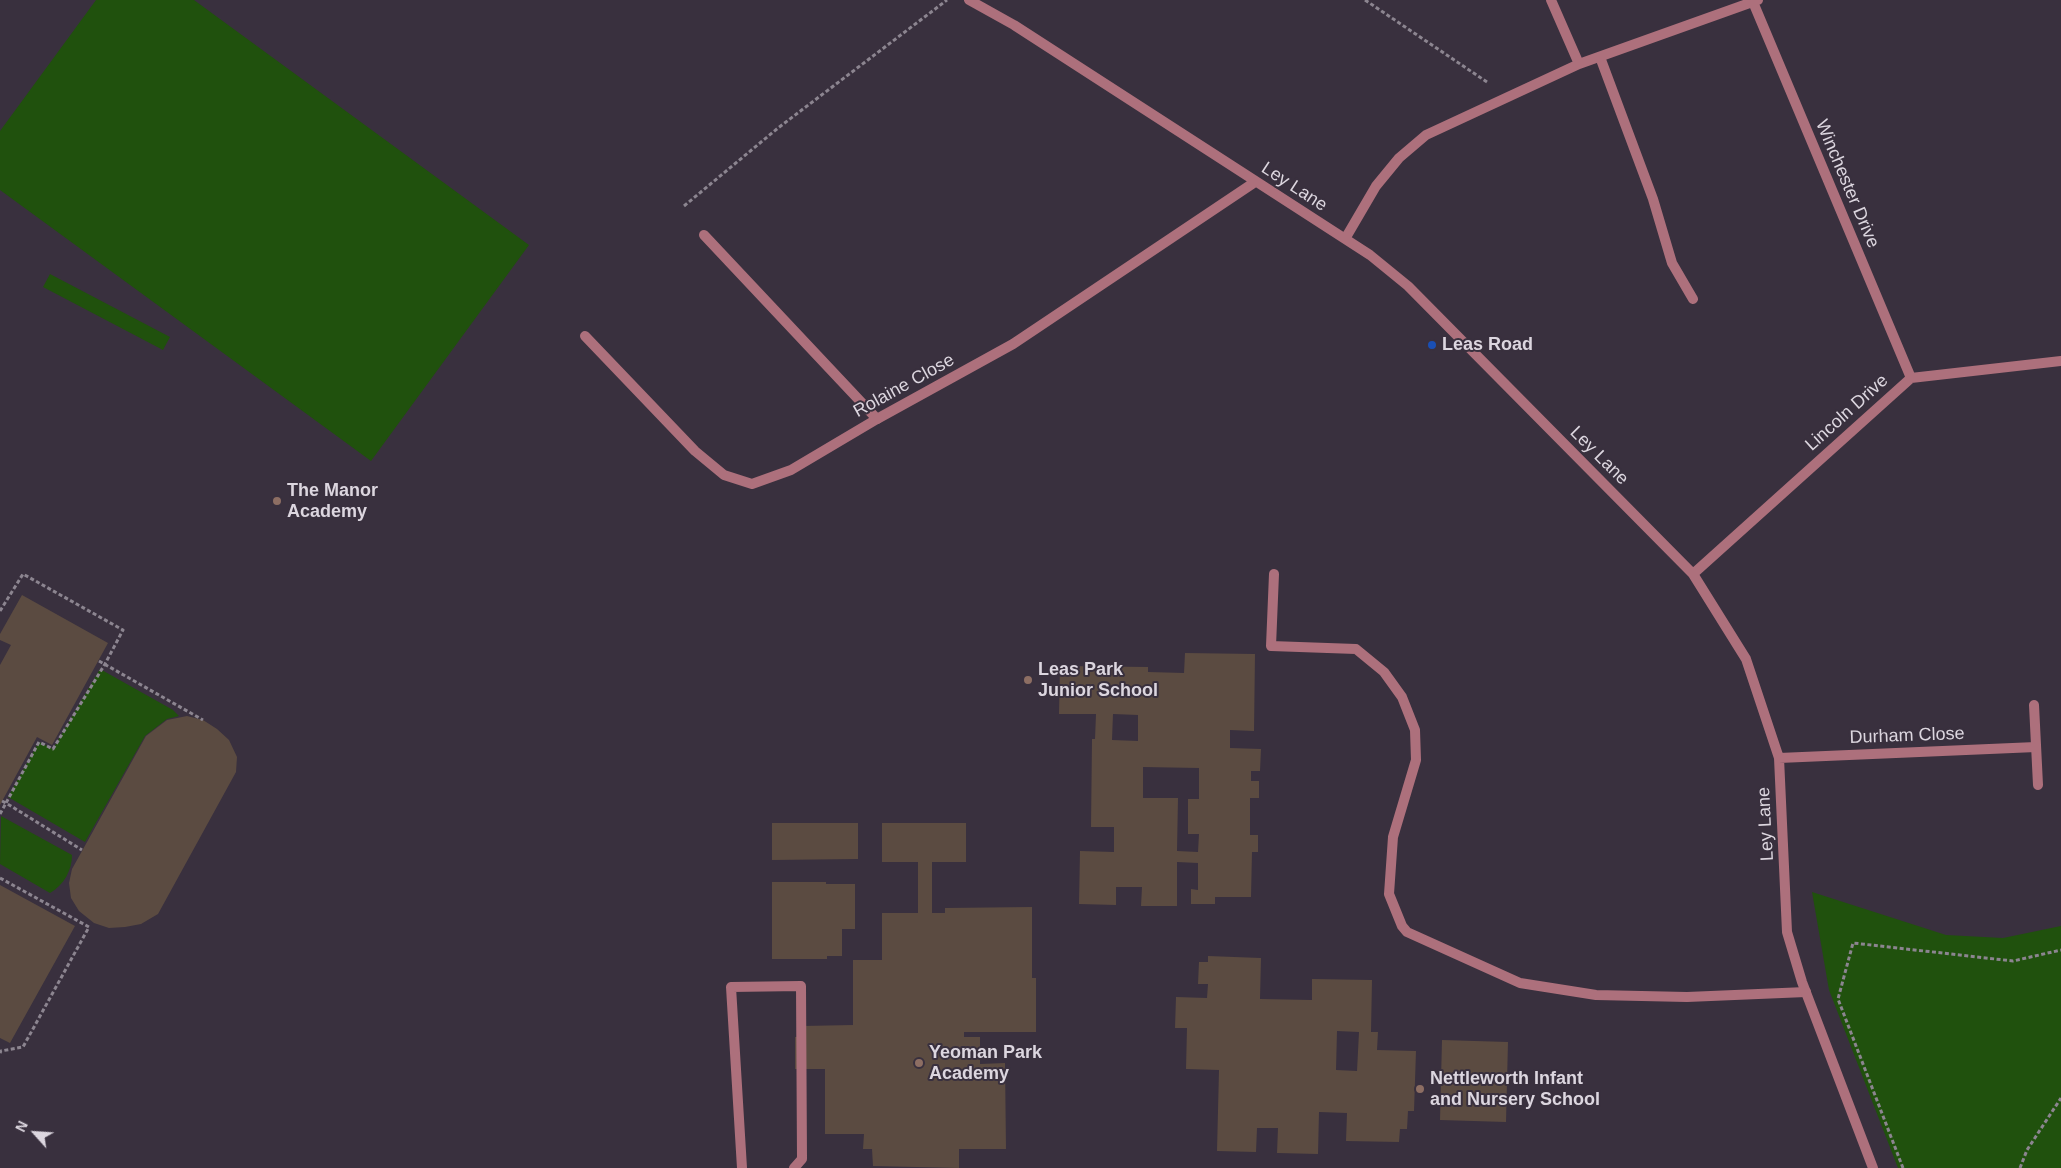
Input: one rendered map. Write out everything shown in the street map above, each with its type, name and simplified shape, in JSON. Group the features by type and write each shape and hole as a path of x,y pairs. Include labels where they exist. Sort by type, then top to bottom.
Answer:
{"street":[{"name":"Ley Lane","path":"969,0 1014,25 1370,255 1408,286 1693,574 1746,659 1780,758 1787,932 1806,992 1874,1168"},
{"path":"1551,0 1579,64"},
{"path":"1345,239 1376,186 1399,158 1426,136 1579,64 1756,1"},
{"name":"Winchester Drive","path":"1756,1 1911,378"},
{"path":"1600,57 1653,199 1672,263 1693,299"},
{"name":"Rolaine Close","path":"584,336 695,451 724,475 752,484 791,470 876,419 1013,344 1255,182"},
{"path":"704,235 876,419"},
{"name":"Lincoln Drive","path":"1693,574 1911,378 2061,360"},
{"path":"1274,574 1271,646 1356,649 1384,672 1402,697 1415,730 1416,760 1393,837 1389,894 1402,926 1407,932 1520,983 1596,995 1687,997 1806,992"},
{"path":"2034,704 2038,785"},
{"name":"Durham Close","path":"1780,758 2036,748"},
{"path":"742,1168 731,987 801,986 802,1159 794,1168"}],"path":[{"path":"684,206 778,128 947,0"},
{"path":"1365,0 1508,97"},
{"path":"0,611 23,574 123,630 105,664 53,749 39,742 0,814"},
{"path":"99,660 203,720"},
{"path":"2,801 82,850"},
{"path":"0,878 89,926 23,1048 1,1051 0,1053"},
{"path":"1903,1168 1838,999 1853,943 2013,961 2061,950"},
{"path":"2020,1168 2027,1150 2061,1098"}],"green space":[{"path":"96,0 194,0 529,245 371,461 0,190 0,131"},
{"path":"50,274 170,337 163,350 43,287"},
{"path":"100,669 173,710 179,716 167,719 145,736 85,842 8,797 39,742 53,749"},
{"path":"1,816 72,855 71,866 66,877 55,890 50,893 0,864"},
{"path":"1812,892 1946,935 2003,938 2061,926 2061,1168 1898,1168 1829,990"}],"building":[{"path":"22,595 108,643 52,745 37,737 0,805 0,665 11,645 0,640 0,634"},
{"path":"1185,653 1255,654 1254,731 1230,730 1230,748 1261,749 1260,771 1251,771 1251,781 1259,781 1259,798 1250,798 1250,835 1258,835 1258,852 1252,852 1251,897 1215,897 1215,904 1191,904 1191,889 1198,890 1198,863 1177,862 1177,906 1141,906 1142,887 1116,887 1116,905 1079,904 1080,851 1114,852 1114,827 1091,827 1092,739 1095,739 1096,714 1059,714 1060,666 1148,667 1148,672 1184,673","holes":["1113,714 1138,715 1138,741 1112,740","1143,767 1199,768 1199,799 1188,799 1188,834 1199,834 1198,852 1177,851 1178,798 1143,798"]},
{"path":"187,716 203,720 229,740 237,757 236,772 158,914 141,924 125,927 109,928 94,923 79,911 71,898 69,883 72,869 146,736 167,720"},
{"path":"772,823 858,823 858,859 772,860"},
{"path":"882,823 966,823 966,862 932,862 932,913 945,913 945,908 1032,907 1032,978 1036,978 1036,1032 964,1032 964,1037 980,1037 980,1064 1005,1063 1006,1149 959,1149 959,1168 873,1166 872,1149 863,1149 864,1134 825,1134 825,1069 795,1069 795,1037 803,1037 802,1026 853,1025 853,960 882,960 882,913 918,913 918,862 882,862"},
{"path":"772,882 855,884 855,929 842,929 842,956 827,956 827,959 772,959"},
{"path":"0,885 75,926 10,1043 0,1038"},
{"path":"1208,956 1261,958 1260,999 1312,1000 1312,979 1372,980 1371,1032 1378,1032 1377,1050 1416,1051 1414,1111 1408,1111 1407,1129 1400,1129 1399,1142 1346,1141 1347,1113 1319,1112 1318,1154 1277,1153 1278,1128 1257,1128 1256,1152 1217,1151 1219,1070 1186,1069 1187,1028 1175,1028 1176,997 1207,998 1208,984 1198,984 1199,962 1208,962","holes":["1337,1031 1359,1032 1357,1071 1336,1070"]},
{"path":"1442,1040 1508,1042 1506,1122 1440,1120"}],"place":[{"name":"Leas Road","path":"1432,345"},
{"name":"The Manor Academy","path":"277,501"},
{"name":"Leas Park Junior School","path":"1028,680"},
{"name":"Yeoman Park Academy","path":"919,1063"},
{"name":"Nettleworth Infant and Nursery School","path":"1420,1089"}]}
